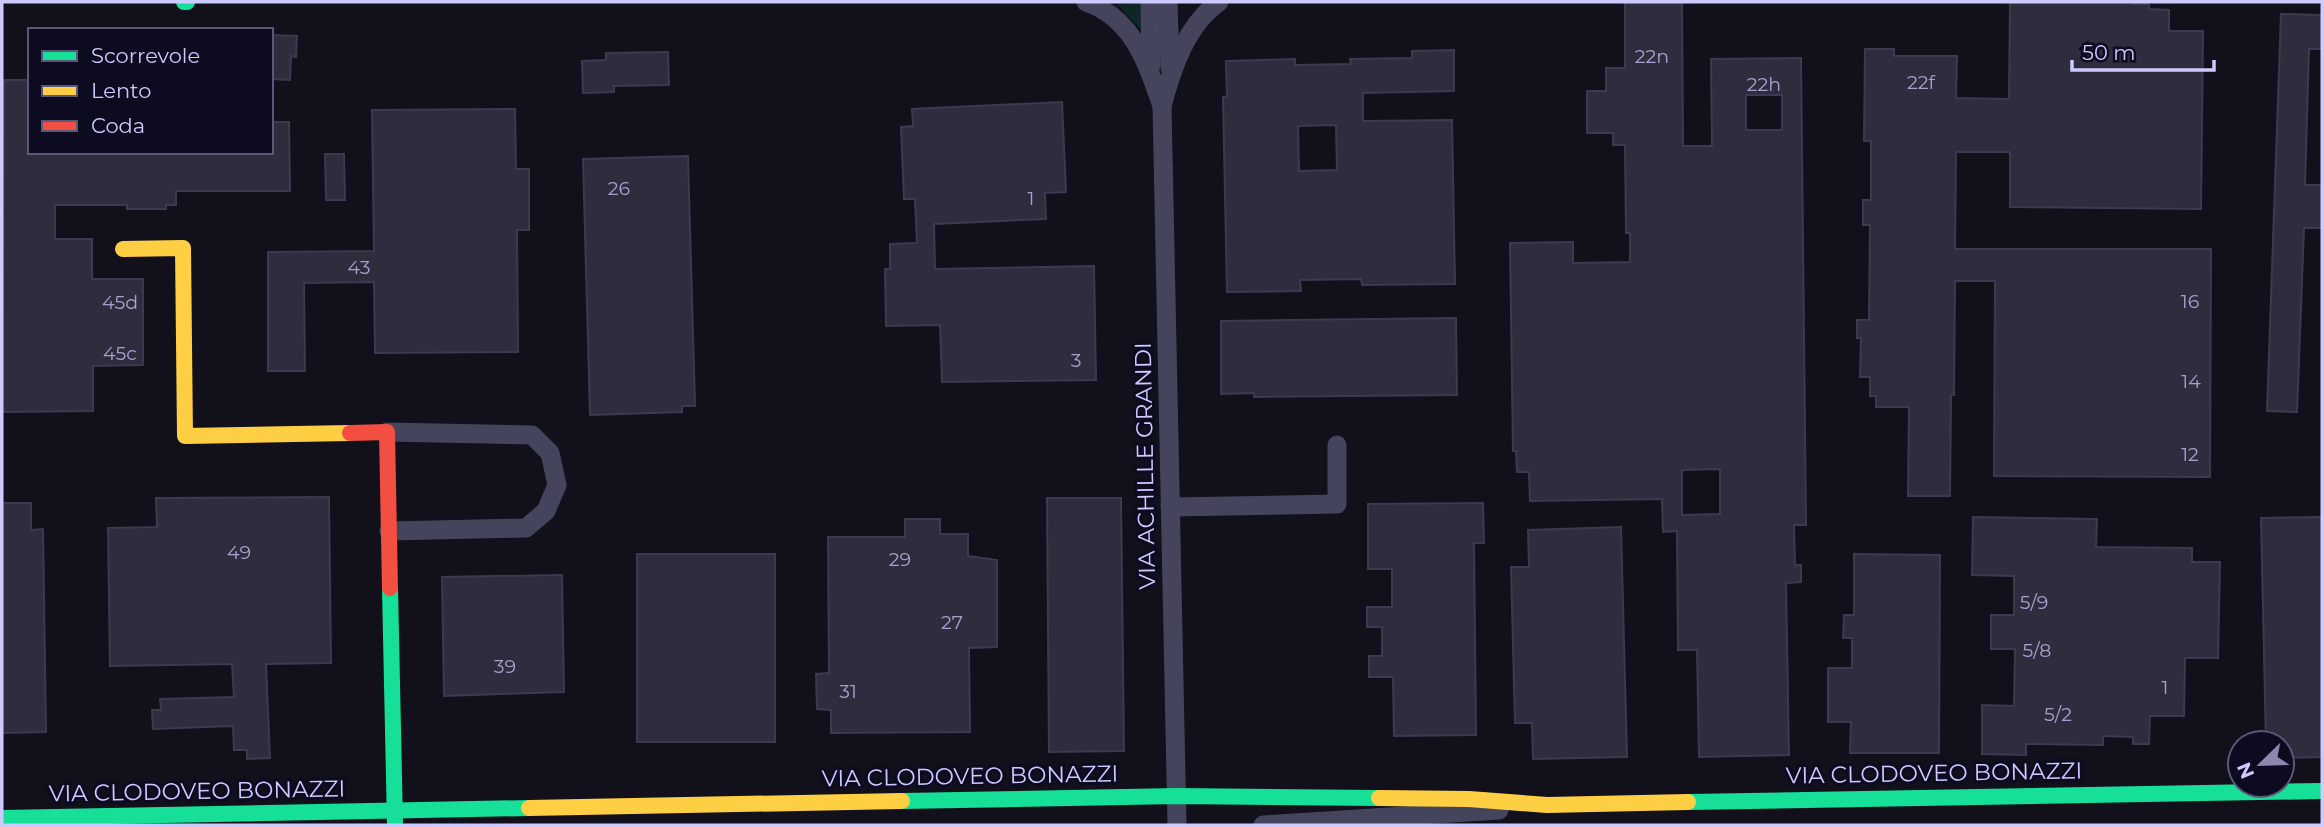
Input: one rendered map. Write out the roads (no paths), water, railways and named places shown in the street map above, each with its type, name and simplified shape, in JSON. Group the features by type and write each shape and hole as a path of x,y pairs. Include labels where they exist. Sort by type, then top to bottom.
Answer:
{"street":[{"path":"1086,2 1100,7 1124,26 1161,76"},
{"name":"VIA ACHILLE GRANDI","path":"1150,2 1161,76 1162,106 1177,825"},
{"name":"VIA ACHILLE GRANDI","path":"1161,76 1168,2"},
{"name":"VIA ACHILLE GRANDI","path":"1161,76 1196,27 1219,2"},
{"path":"123,249 183,248 185,436 387,432 532,435 550,453 557,485 546,512 526,528 389,531"},
{"path":"387,432 394,819"},
{"path":"1170,507 1337,505 1337,445"},
{"name":"VIA CLODOVEO BONAZZI","path":"1263,825 1469,813 1547,805 2322,791"},
{"name":"VIA CLODOVEO BONAZZI","path":"2,818 394,819 1177,796 1469,799 1547,805"}]}
